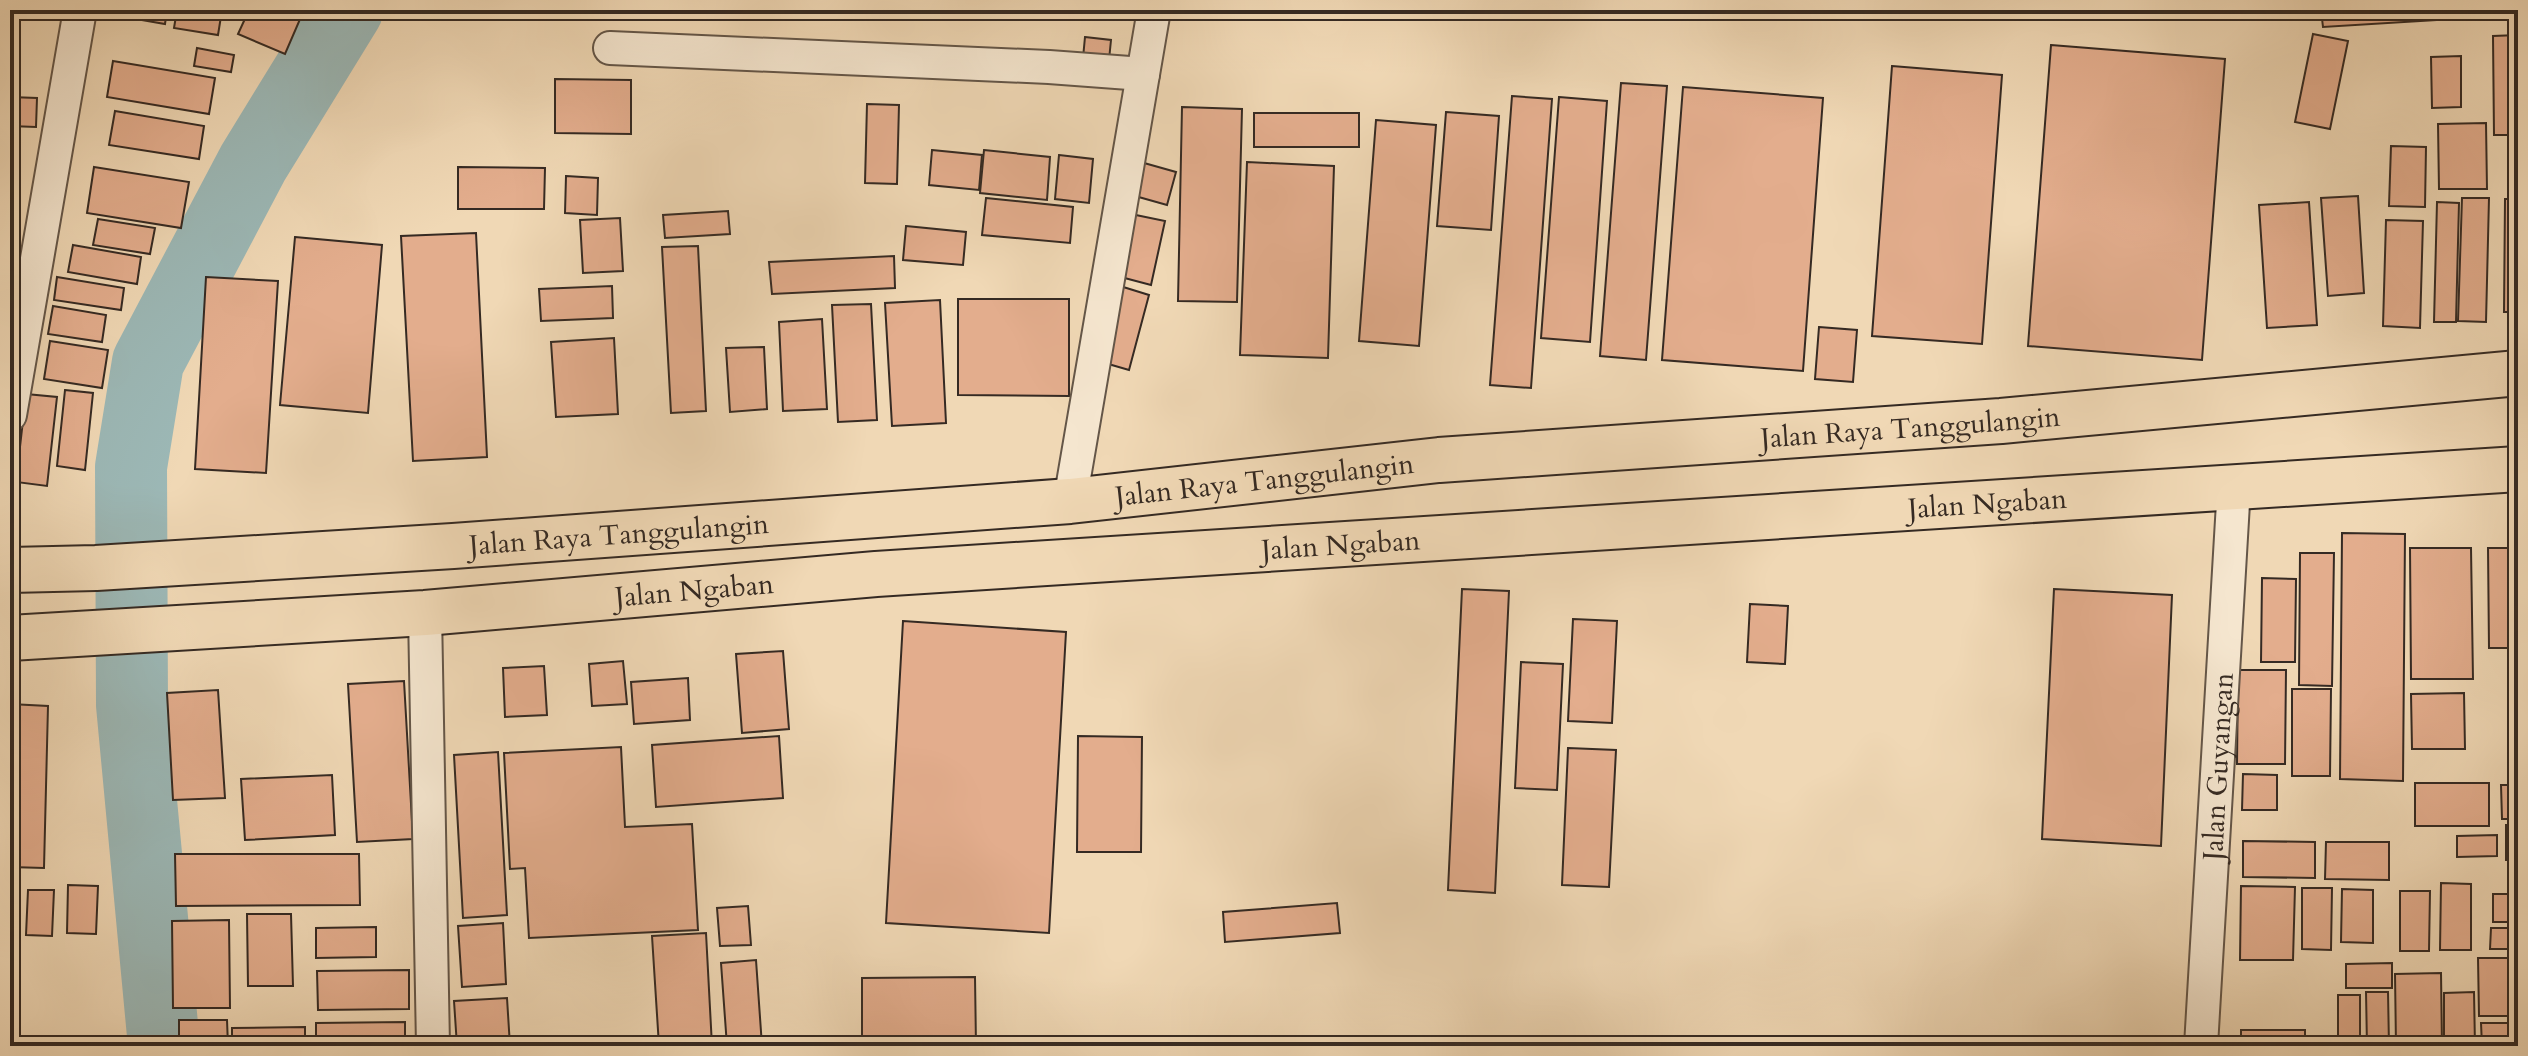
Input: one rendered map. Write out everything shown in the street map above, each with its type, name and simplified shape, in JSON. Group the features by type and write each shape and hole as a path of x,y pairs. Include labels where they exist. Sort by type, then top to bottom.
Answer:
{"highway":[{"name":"Jalan Raya Tanggulangin","path":"10,570 155,565 1070,501 1439,460 2001,421 2518,373"},
{"name":"Jalan Ngaban","path":"10,638 425,613 876,574 2518,469"}],"street":[{"path":"10,415 13,374 80,10"},
{"path":"1070,501 1154,10"},
{"path":"610,48 1049,67 1143,74"},
{"name":"Jalan Guyangan","path":"2201,1046 2234,486"},
{"path":"425,613 433,1046"}],"building":[{"path":"132,10 167,10 165,24 130,18"},
{"path":"177,10 222,10 218,35 174,28"},
{"path":"249,10 304,10 285,54 238,34"},
{"path":"2321,10 2518,10 2518,15 2323,27"},
{"path":"2313,34 2348,41 2330,129 2295,122"},
{"path":"2518,35 2518,135 2494,135 2493,36"},
{"path":"1085,37 1111,40 1109,60 1083,58"},
{"path":"2051,45 2225,59 2202,360 2028,346"},
{"path":"197,48 234,55 231,72 194,66"},
{"path":"2461,56 2461,107 2432,108 2431,57"},
{"path":"113,61 215,78 209,114 107,97"},
{"path":"1892,66 2002,75 1982,344 1872,336"},
{"path":"555,79 631,80 631,134 555,133"},
{"path":"1621,83 1667,86 1646,360 1600,356"},
{"path":"1683,87 1823,98 1803,371 1662,360"},
{"path":"1512,96 1552,99 1531,388 1490,385"},
{"path":"10,97 37,98 36,127 10,126"},
{"path":"1559,97 1607,101 1590,342 1541,338"},
{"path":"867,104 899,105 897,184 865,183"},
{"path":"1182,107 1242,109 1237,302 1178,301"},
{"path":"115,111 204,126 199,159 109,145"},
{"path":"1446,112 1499,116 1491,230 1437,226"},
{"path":"1254,113 1359,113 1359,147 1254,147"},
{"path":"1376,120 1436,125 1419,346 1359,341"},
{"path":"2486,123 2487,189 2439,189 2438,124"},
{"path":"2391,146 2426,147 2425,207 2389,206"},
{"path":"932,150 982,155 979,190 929,185"},
{"path":"984,150 1050,157 1047,200 980,193"},
{"path":"1059,155 1093,159 1089,203 1055,199"},
{"path":"1137,161 1176,172 1167,205 1128,194"},
{"path":"1247,162 1334,166 1328,358 1240,355"},
{"path":"94,167 189,182 181,228 87,213"},
{"path":"458,167 545,168 544,209 458,209"},
{"path":"566,176 598,178 597,215 565,213"},
{"path":"2358,196 2364,293 2328,296 2321,198"},
{"path":"986,198 1073,207 1070,243 982,235"},
{"path":"2462,198 2489,198 2486,322 2458,321"},
{"path":"2505,199 2518,199 2518,312 2504,312"},
{"path":"2309,202 2317,325 2267,328 2259,205"},
{"path":"2437,202 2459,203 2456,322 2434,322"},
{"path":"728,211 730,234 665,238 663,215"},
{"path":"1131,214 1165,221 1151,285 1117,276"},
{"path":"620,218 623,271 583,273 580,220"},
{"path":"98,219 155,228 150,254 93,245"},
{"path":"2386,220 2423,221 2420,328 2383,326"},
{"path":"906,226 966,232 963,265 903,260"},
{"path":"476,233 487,457 413,461 401,236"},
{"path":"295,237 382,245 368,413 280,405"},
{"path":"73,245 141,257 137,284 68,272"},
{"path":"698,246 706,411 671,413 662,247"},
{"path":"894,256 895,288 772,294 769,262"},
{"path":"57,277 124,288 121,310 54,300"},
{"path":"206,277 278,281 266,473 195,469"},
{"path":"612,286 613,318 541,321 539,289"},
{"path":"1120,286 1149,295 1129,370 1098,361"},
{"path":"958,299 1069,299 1069,396 958,395"},
{"path":"940,300 946,423 892,426 885,303"},
{"path":"871,304 877,420 838,422 832,305"},
{"path":"53,306 106,315 102,342 48,334"},
{"path":"822,319 827,409 783,411 779,322"},
{"path":"1819,327 1857,330 1853,382 1815,379"},
{"path":"614,338 618,414 556,417 551,342"},
{"path":"50,341 108,350 102,388 44,379"},
{"path":"764,347 767,409 730,412 726,348"},
{"path":"65,390 93,393 85,470 57,466"},
{"path":"26,394 57,397 47,486 16,482"},
{"path":"2342,533 2405,534 2403,781 2340,779"},
{"path":"2410,548 2471,548 2473,679 2411,679"},
{"path":"2488,548 2518,548 2518,648 2489,648"},
{"path":"2300,553 2334,553 2332,686 2299,685"},
{"path":"2262,578 2296,579 2295,662 2261,662"},
{"path":"1462,589 1509,591 1495,893 1448,890"},
{"path":"2054,589 2172,595 2161,846 2042,839"},
{"path":"1750,604 1788,606 1785,664 1747,662"},
{"path":"1573,619 1617,621 1612,723 1568,721"},
{"path":"903,621 1066,632 1049,933 886,923"},
{"path":"783,651 789,729 742,733 736,654"},
{"path":"623,661 627,704 592,706 589,664"},
{"path":"1521,662 1563,664 1557,790 1515,788"},
{"path":"544,666 547,715 505,717 503,668"},
{"path":"2238,670 2286,670 2285,764 2237,764"},
{"path":"688,678 690,720 634,724 631,682"},
{"path":"404,681 413,839 357,842 348,684"},
{"path":"2292,689 2331,689 2330,776 2292,776"},
{"path":"218,690 225,798 173,800 167,693"},
{"path":"2464,693 2465,749 2412,749 2411,694"},
{"path":"10,704 48,706 44,868 10,867"},
{"path":"779,736 783,798 656,807 652,745"},
{"path":"1078,736 1142,737 1141,852 1077,852"},
{"path":"621,747 625,827 692,824 698,930 529,938 525,868 510,869 504,753"},
{"path":"1568,748 1616,750 1609,887 1562,885"},
{"path":"498,752 507,915 463,918 454,755"},
{"path":"2243,774 2277,775 2277,810 2242,810"},
{"path":"332,775 335,835 245,840 241,779"},
{"path":"2415,783 2489,783 2489,826 2415,826"},
{"path":"2501,785 2518,785 2518,819 2502,819"},
{"path":"2506,825 2518,825 2518,860 2506,860"},
{"path":"2497,835 2497,856 2457,857 2457,836"},
{"path":"2243,841 2315,842 2315,878 2243,877"},
{"path":"2326,842 2389,842 2389,880 2325,879"},
{"path":"175,854 359,854 360,905 176,906"},
{"path":"2441,883 2471,884 2471,950 2440,950"},
{"path":"10,885 16,886 14,939 10,939"},
{"path":"68,885 98,886 96,934 67,933"},
{"path":"2241,886 2295,887 2293,960 2240,960"},
{"path":"2302,888 2332,888 2331,950 2302,949"},
{"path":"2342,889 2373,890 2373,943 2341,942"},
{"path":"28,890 54,890 52,936 26,935"},
{"path":"2400,891 2430,891 2429,951 2400,951"},
{"path":"2493,894 2518,894 2518,922 2493,922"},
{"path":"1337,903 1340,933 1225,942 1223,912"},
{"path":"748,906 751,945 720,946 717,908"},
{"path":"247,914 291,914 293,986 248,986"},
{"path":"229,920 230,1008 173,1008 172,921"},
{"path":"503,923 506,984 462,987 458,926"},
{"path":"376,927 376,957 316,958 316,928"},
{"path":"2491,928 2518,928 2518,949 2490,949"},
{"path":"706,933 712,1046 659,1046 652,936"},
{"path":"2478,958 2518,958 2518,1016 2479,1016"},
{"path":"756,960 762,1046 727,1046 721,963"},
{"path":"2392,963 2392,988 2346,988 2346,964"},
{"path":"409,970 409,1009 318,1010 317,971"},
{"path":"2441,973 2442,1046 2396,1046 2395,974"},
{"path":"975,977 976,1046 862,1046 862,978"},
{"path":"2366,992 2388,992 2389,1046 2367,1046"},
{"path":"2474,992 2475,1046 2444,1046 2444,993"},
{"path":"2338,995 2360,995 2360,1046 2338,1046"},
{"path":"507,998 510,1046 457,1046 454,1001"},
{"path":"179,1020 227,1020 228,1046 179,1046"},
{"path":"405,1022 405,1046 316,1046 316,1023"},
{"path":"2481,1023 2518,1023 2518,1046 2482,1046"},
{"path":"305,1027 305,1046 232,1046 232,1028"},
{"path":"2241,1030 2305,1030 2305,1046 2241,1046"}],"waterway":[{"path":"164,1046 132,705 131,467 148,362 253,163 347,10"}]}
